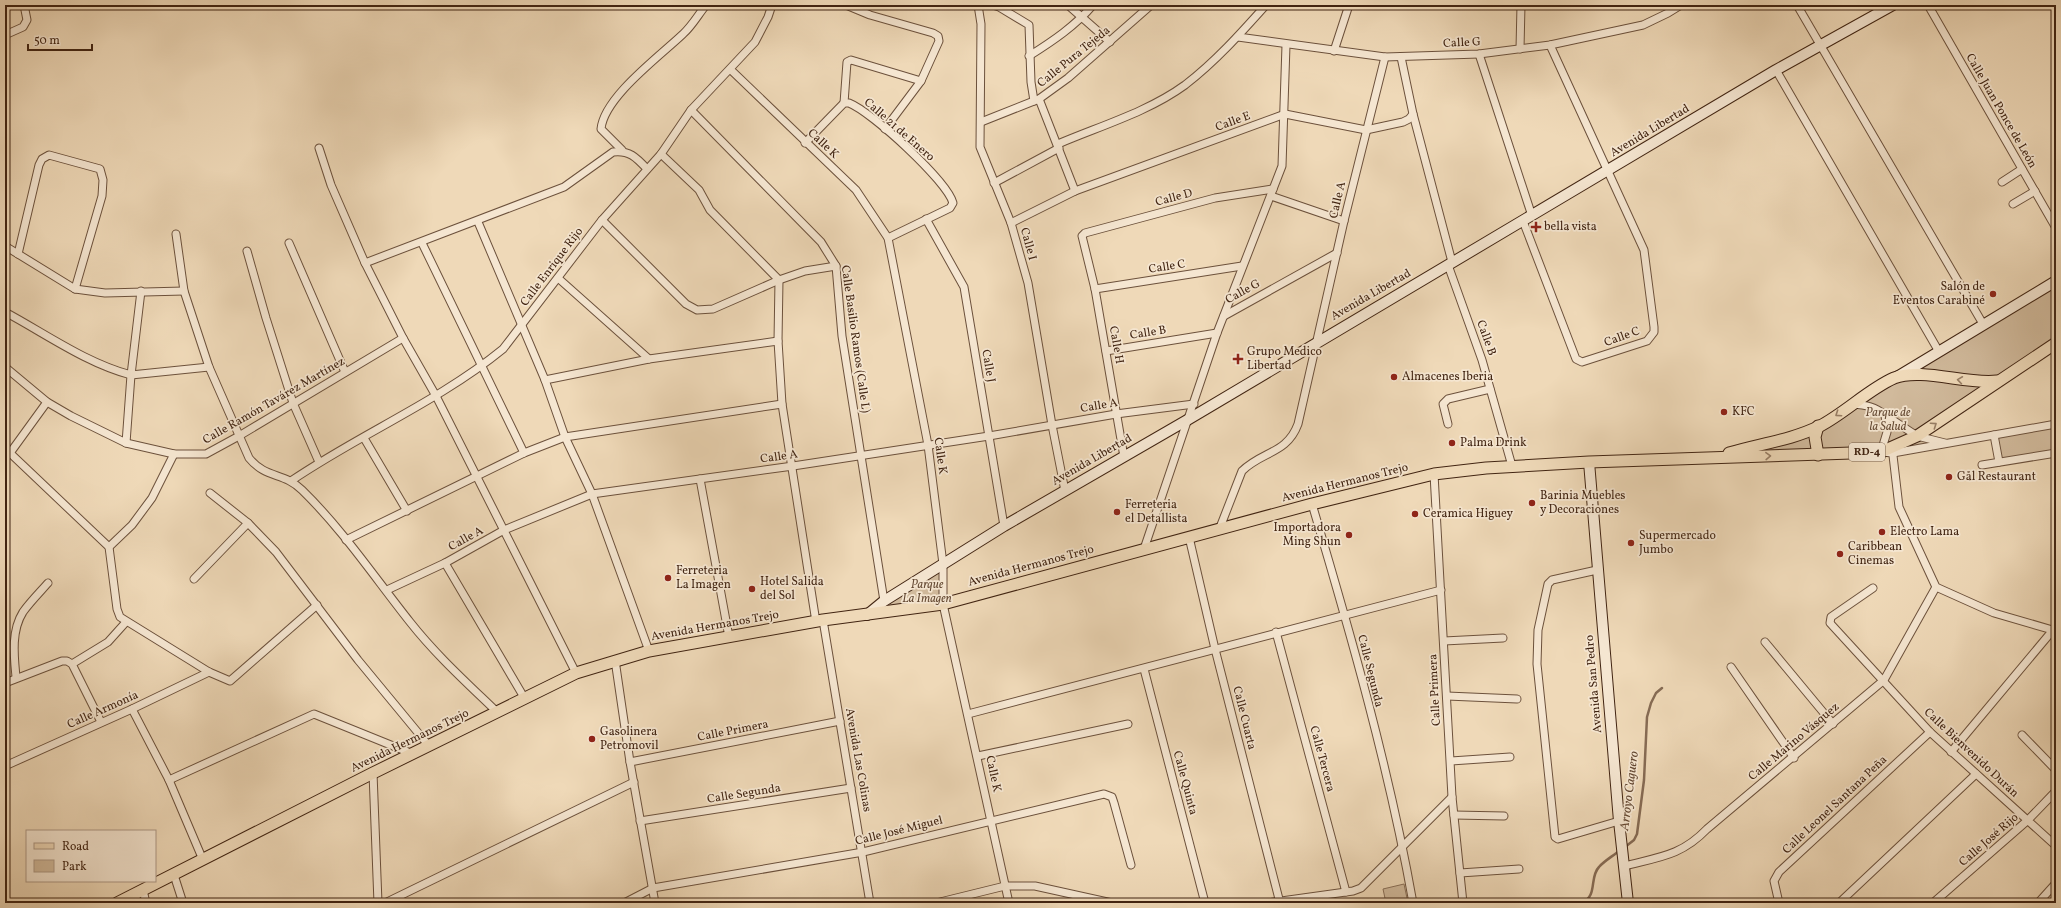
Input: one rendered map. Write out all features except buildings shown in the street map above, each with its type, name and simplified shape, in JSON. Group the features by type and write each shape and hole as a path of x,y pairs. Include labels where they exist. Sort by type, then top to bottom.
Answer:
{"main road":[{"name":"Avenida Hermanos Trejo","path":"117,903 373,773 576,673 615,660 649,651 820,621 867,616 943,604 1312,504 1434,474 1512,466 1589,462 1818,455 1889,451 1917,436 2056,343"},
{"name":"Avenida Hermanos Trejo","path":"1716,458 1787,438 1818,426 1895,378 1916,375 1978,382 1999,381"},
{"path":"1818,426 1815,437 1818,455"}],"street":[{"path":"5,35 23,26 27,20 24,5"},
{"path":"647,168 634,155 622,150 601,129 602,119 633,78 684,33 706,5"},
{"name":"Calle Enrique Rijo","path":"291,481 318,462 364,438 436,396 482,366 503,349 602,220 661,154 691,110 731,70 755,42 768,17 772,5"},
{"path":"846,5 870,15 933,33 938,36 939,41 921,81 885,129"},
{"name":"Calle I","path":"978,5 982,24 980,147 1011,223 1028,283 1052,425 1065,491"},
{"path":"993,5 1029,25 1031,82 1075,191"},
{"path":"1068,5 1110,42"},
{"path":"1029,56 1053,41 1082,18 1094,5"},
{"name":"Calle Pura Tejeda","path":"981,122 1037,100 1068,78 1151,5"},
{"path":"994,183 1058,146 1144,108 1185,85 1238,37 1266,5"},
{"path":"1334,51 1349,5"},
{"path":"1520,49 1521,5"},
{"name":"Calle G","path":"1238,37 1286,45 1385,57 1479,54 1550,46 1643,24 1668,13 1681,5"},
{"path":"1797,5 1820,47 1983,324"},
{"name":"Avenida Libertad","path":"867,616 884,601 1004,526 1189,419 1316,342 1532,216 1776,70 1820,47 1893,5"},
{"name":"Calle Juan Ponce de León","path":"1928,5 2056,228"},
{"path":"1144,549 1217,333 1282,166 1285,114 1286,45"},
{"path":"1550,46 1607,171"},
{"path":"1479,54 1532,216"},
{"name":"Calle A","path":"1219,530 1242,471 1247,466 1280,448 1294,435 1344,221 1385,57"},
{"path":"1285,114 1366,130 1403,122 1409,119 1413,114 1402,57"},
{"path":"844,102 845,68 847,62 851,60 921,81"},
{"name":"Calle K","path":"731,70 805,143 856,190 888,238 928,445 943,564 943,604 978,756 1009,902"},
{"path":"1776,70 1938,350"},
{"name":"Calle 21 de Enero","path":"805,143 844,102 853,104 885,129 924,164 952,199 953,203 950,208 888,238"},
{"name":"Calle Basilio Ramos (Calle L)","path":"691,110 821,242 836,266 842,336 884,601"},
{"name":"Calle E","path":"1011,223 1075,191 1285,114"},
{"name":"Calle B","path":"1413,114 1450,264 1482,360 1512,466"},
{"path":"319,148 331,186 365,263 403,338 436,396 476,478 576,673"},
{"path":"365,263 478,222 564,187 613,152 622,150"},
{"path":"661,154 699,190 710,210 779,280"},
{"path":"18,254 39,165 42,159 49,155 100,169 103,180 102,196 75,289"},
{"path":"2002,182 2022,170"},
{"name":"Calle C","path":"1522,221 1576,360 1582,362 1647,341 1654,332 1654,326 1644,250 1607,171"},
{"name":"Calle D","path":"1082,236 1085,233 1215,198 1273,189"},
{"path":"2014,204 2035,191"},
{"path":"1271,196 1344,221"},
{"name":"Calle J","path":"926,219 964,287 1004,526"},
{"path":"602,220 686,304 696,310 713,309 779,280 805,271 836,266"},
{"path":"478,222 545,380 565,437 592,494 649,651"},
{"path":"176,234 184,291 209,367 249,458 257,468 291,481 302,490 346,540 387,590 411,623 445,662 497,712"},
{"name":"Calle H","path":"1082,236 1095,289 1124,457"},
{"path":"289,243 345,372"},
{"path":"422,243 524,453"},
{"path":"5,246 75,289 105,293 184,291"},
{"path":"247,251 266,318 293,403 318,462"},
{"name":"Calle G","path":"1224,316 1337,253"},
{"name":"Calle C","path":"1095,289 1242,266"},
{"path":"558,278 649,359"},
{"name":"Avenida Las Colinas","path":"779,280 778,341 782,404 820,621 840,721 863,852 870,903"},
{"path":"1895,378 1938,350 2056,281"},
{"path":"126,443 131,375 141,292"},
{"path":"5,312 94,362 131,375 209,367"},
{"name":"Calle B","path":"1106,351 1217,333"},
{"name":"Calle Ramón Tavárez Martínez","path":"5,366 47,402 70,416 126,443 174,454 206,454 239,436 403,338"},
{"path":"545,380 649,359 778,341"},
{"path":"1448,424 1443,407 1443,404 1448,399 1490,389"},
{"path":"47,402 8,452 109,546 116,609 120,617 126,622 209,672 230,682 317,605"},
{"path":"346,540 476,478 524,453 565,437 782,404"},
{"name":"Calle A","path":"387,590 445,563 504,530 592,494 861,456 1116,414 1194,404"},
{"path":"1853,404 1868,405 1878,409 1917,436 1945,443 1955,442"},
{"path":"1885,415 1889,451 1899,507 1936,587 1989,611 2054,631 1951,752"},
{"path":"1889,451 1955,442 2056,424"},
{"path":"1994,435 1999,462"},
{"path":"364,438 407,511"},
{"path":"1982,465 2056,453"},
{"path":"109,546 132,525 152,498 174,454"},
{"name":"Avenida San Pedro","path":"1589,462 1619,821 1628,903"},
{"name":"Calle Primera","path":"1434,474 1452,797 1463,903"},
{"path":"700,479 729,637"},
{"path":"210,493 248,524 276,552 358,660 430,746"},
{"name":"Calle Segunda","path":"1312,504 1345,615 1403,844"},
{"path":"194,579 248,524"},
{"name":"Calle Cuarta","path":"1189,537 1215,649 1279,902"},
{"path":"445,563 525,699"},
{"path":"1597,570 1552,580 1548,584 1538,630 1537,664 1555,837 1558,839 1619,821"},
{"path":"16,677 14,646 19,622 23,613 48,583"},
{"name":"Calle Marino Vásquez","path":"1624,866 1674,854 1694,843 1708,829 1794,758 1884,680 1936,587"},
{"name":"Calle Bienvenido Durán","path":"1873,588 1831,617 1830,622 1930,732 2056,846"},
{"path":"968,714 1144,669 1276,632 1441,590"},
{"path":"72,664 108,642 126,622"},
{"name":"Calle Tercera","path":"1276,632 1346,892"},
{"path":"1444,641 1503,638"},
{"path":"1765,642 1833,724"},
{"path":"615,660 630,762 655,903"},
{"path":"5,683 16,677 62,661 67,661 72,664 101,722"},
{"path":"1731,667 1794,758"},
{"name":"Calle Quinta","path":"1144,669 1205,903"},
{"name":"Calle Armonía","path":"5,766 132,709 209,672"},
{"path":"1447,696 1518,699"},
{"path":"132,709 169,780 203,860"},
{"path":"169,780 314,714 413,754"},
{"name":"Calle Primera","path":"630,762 840,721"},
{"path":"978,756 1128,724"},
{"name":"Calle Leonel Santana Peña","path":"1779,903 1774,881 1778,872 1930,732"},
{"path":"2022,735 2056,770"},
{"path":"1451,761 1510,756"},
{"path":"373,773 378,903"},
{"path":"1839,903 1976,774"},
{"path":"385,903 634,782"},
{"name":"Calle Segunda","path":"640,821 851,788"},
{"name":"Calle José Rijo","path":"1933,903 2028,820 2056,791"},
{"name":"Calle José Miguel","path":"624,903 653,888 863,852 1104,794 1112,797 1131,865"},
{"path":"1266,903 1346,892 1361,888 1403,844 1452,797"},
{"path":"1454,815 1504,816"},
{"path":"1403,844 1413,903"},
{"path":"1460,873 1519,869"},
{"path":"174,875 183,903"},
{"path":"2038,903 2056,883"},
{"path":"936,903 1005,886 1035,886 1112,903"},
{"path":"143,890 146,903"}],"green space":[{"name":"Parque de la Salud","path":"2056,281 2056,343 1918,436 1945,443 1906,452 1715,458 1818,426"},
{"path":"2056,424 2056,453 1997,462 1994,435"},
{"name":"Parque La Imagen","path":"943,564 943,604 867,616"},
{"path":"1404,884 1408,903 1386,903 1383,889"}],"waterway":[{"name":"Arroyo Caguero","path":"1625,847 1634,840 1637,834 1644,780 1647,717 1656,693 1662,688"},
{"name":"Arroyo Caguero","path":"1582,903 1590,896 1596,871 1603,863 1619,851"},
{"name":"Arroyo Caguero","path":"1025,903 1042,900 1054,903"}],"place":[{"name":"bella vista","path":"1536,227"},
{"name":"Salón de Eventos Carabiné","path":"1993,294"},
{"name":"Grupo Medico Libertad","path":"1238,359"},
{"name":"Almacenes Iberia","path":"1394,377"},
{"name":"KFC","path":"1724,412"},
{"name":"Palma Drink","path":"1452,443"},
{"name":"Gål Restaurant","path":"1949,477"},
{"name":"Barinia Muebles y Decoraciones","path":"1532,503"},
{"name":"Ferreteria el Detallista","path":"1117,512"},
{"name":"Ceramica Higuey","path":"1415,514"},
{"name":"Electro Lama","path":"1882,532"},
{"name":"Importadora Ming Shun","path":"1349,535"},
{"name":"Supermercado Jumbo","path":"1631,543"},
{"name":"Caribbean Cinemas","path":"1840,554"},
{"name":"Ferreteria La Imagen","path":"668,578"},
{"name":"Hotel Salida del Sol","path":"752,589"},
{"name":"Gasolinera Petromovil","path":"592,739"}]}
